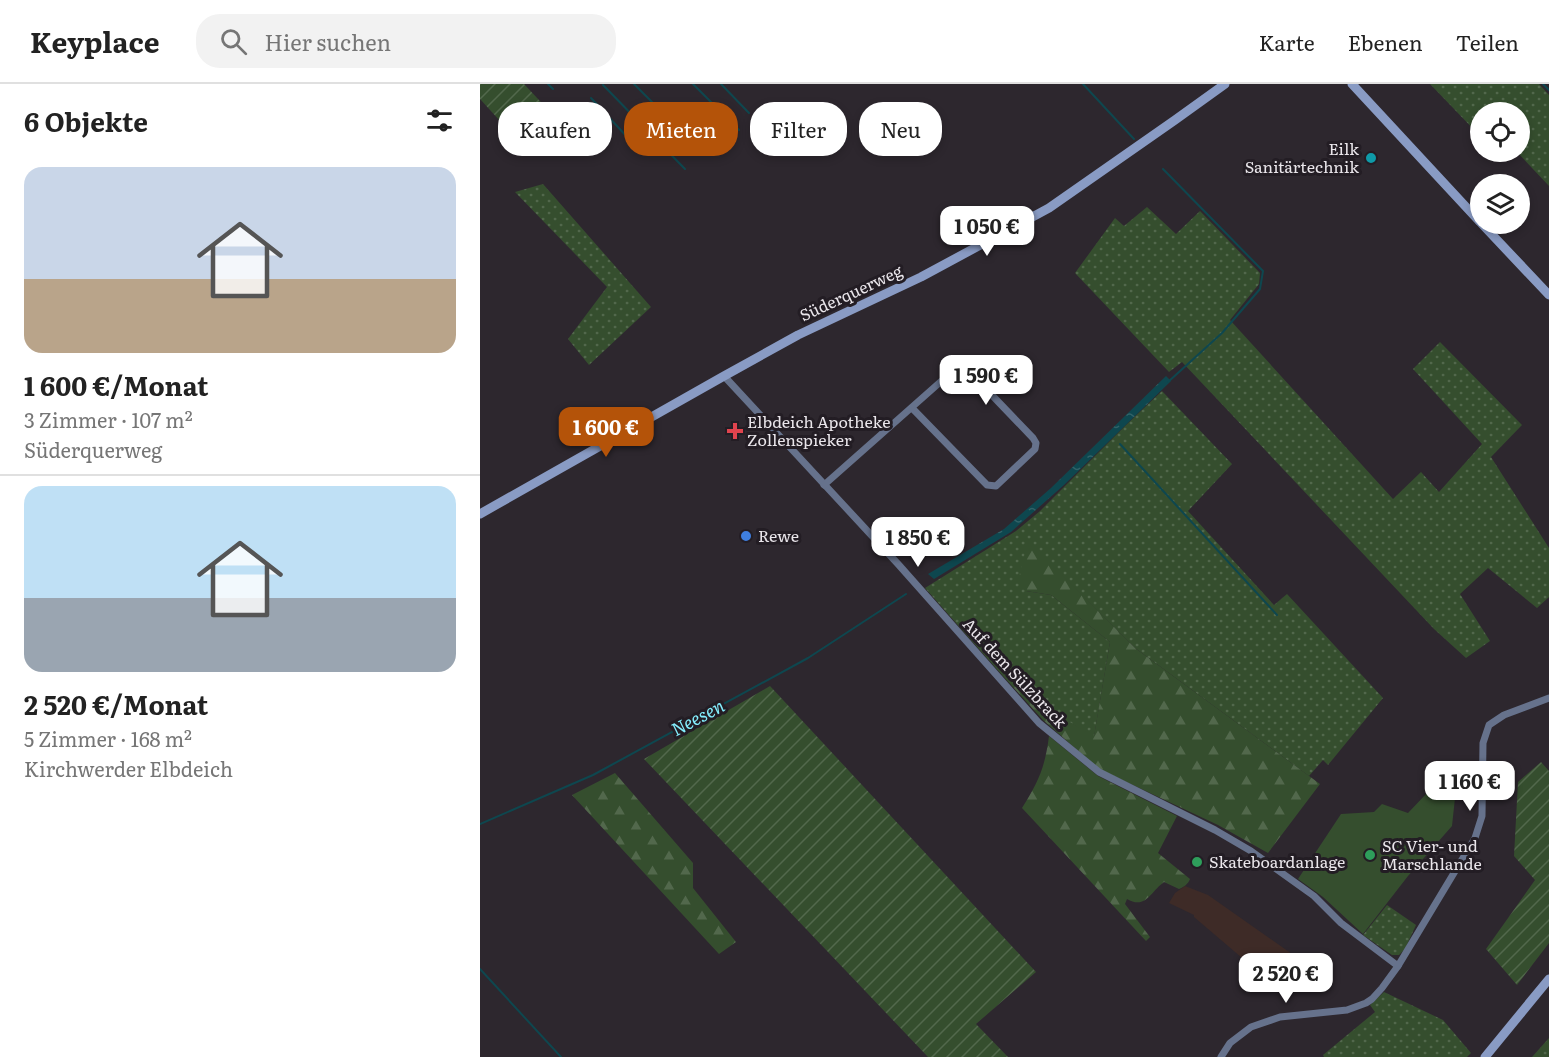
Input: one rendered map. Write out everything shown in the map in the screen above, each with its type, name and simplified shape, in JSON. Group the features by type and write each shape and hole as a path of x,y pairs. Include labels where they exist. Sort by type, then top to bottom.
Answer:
{"street":[{"name":"Süderquerweg","path":"480,514 798,335 921,277 1049,208 1225,84"},
{"path":"1352,84 1470,211"},
{"path":"1491,234 1549,295"},
{"path":"824,485 955,369 965,367 1034,438 1035,449 996,486 987,485 912,408"},
{"name":"Auf dem Sülzbrack","path":"724,375 898,564 1039,723 1099,772 1215,830 1251,851 1314,897 1341,923 1398,966"},
{"path":"1221,1057 1230,1042 1251,1027 1280,1017 1347,1010 1366,1003 1382,988 1398,966 1475,837 1482,816 1484,743 1489,724 1504,715 1549,698"},
{"path":"1485,1057 1549,979"}],"shaded area":[{"path":"1185,886 1208,895 1292,954 1298,963 1287,970 1275,986 1194,915 1169,903 1175,893"}],"green space":[{"path":"480,84 524,84 541,102 498,102 498,119 480,99"},
{"path":"1430,84 1539,84 1549,95 1549,186 1526,162 1530,162 1530,102 1470,102 1470,126"},
{"path":"543,184 651,307 589,365 568,339 607,287 515,192"},
{"path":"1147,207 1176,234 1200,211 1260,273 1259,284 1230,320 1393,499 1421,472 1439,492 1482,444 1413,369 1440,342 1522,425 1491,457 1549,548 1549,597 1537,608 1488,568 1460,594 1490,641 1466,658 1434,629 1182,362 1169,372 1075,273 1115,218 1124,226"},
{"path":"1162,391 1232,464 1188,511 1274,605 1287,594 1383,698 1328,765 1323,760 1309,776 1135,648 1028,542 1026,591 1051,595 1110,642 1094,737 1049,710 1018,670 1002,675 925,588 1016,531 1040,511"},
{"path":"1028,541 1135,648 1320,784 1268,853 1218,825 1099,769 1043,720 1002,675 1018,670 1049,710 1094,736 1110,642 1051,595 1026,591 1019,577"},
{"path":"770,686 1036,972 976,1024 1008,1057 928,1057 644,759"},
{"path":"1049,736 1098,776 1177,816 1158,853 1190,879 1189,881 1179,889 1164,882 1144,901 1134,902 1127,899 1125,904 1150,937 1146,941 1022,808 1040,774"},
{"path":"1541,762 1549,771 1549,943 1517,985 1486,949 1535,880 1514,856 1518,782"},
{"path":"615,773 693,863 693,888 736,942 719,954 572,795"},
{"name":"SC Vier- und Marschlande","path":"1443,790 1455,798 1452,826 1408,876 1363,934 1323,897 1298,879 1341,814 1374,812 1382,804 1408,813 1428,792"},
{"path":"1387,905 1416,925 1405,949 1399,955 1392,955 1363,935"},
{"path":"1384,992 1443,1020 1471,1053 1467,1057 1324,1057 1323,1055 1375,1012 1370,1005"},
{"path":"1549,1038 1549,1057 1532,1057"}],"water":[{"path":"1166,376 1171,381 1064,485 1011,532 934,579 928,574 1004,529 1051,488"}],"waterway":[{"path":"548,84 553,89"},
{"path":"634,84 652,102"},
{"path":"693,84 739,130"},
{"path":"721,84 749,113"},
{"path":"1083,84 1134,139"},
{"path":"1543,84 1549,90"},
{"path":"603,85 685,169"},
{"path":"591,98 624,134"},
{"path":"1163,169 1263,271 1260,289 1222,333 1168,382"},
{"path":"1120,444 1277,615"},
{"name":"Neesen","path":"480,824 593,775 808,658 906,594"},
{"path":"480,969 561,1057"}],"place":[{"name":"Eilk Sanitärtechnik","path":"1371,158"},
{"name":"Elbdeich Apotheke Zollenspieker","path":"735,431"},
{"name":"Rewe","path":"746,536"},
{"name":"SC Vier- und Marschlande","path":"1370,855"},
{"name":"Skateboardanlage","path":"1197,862"}]}
